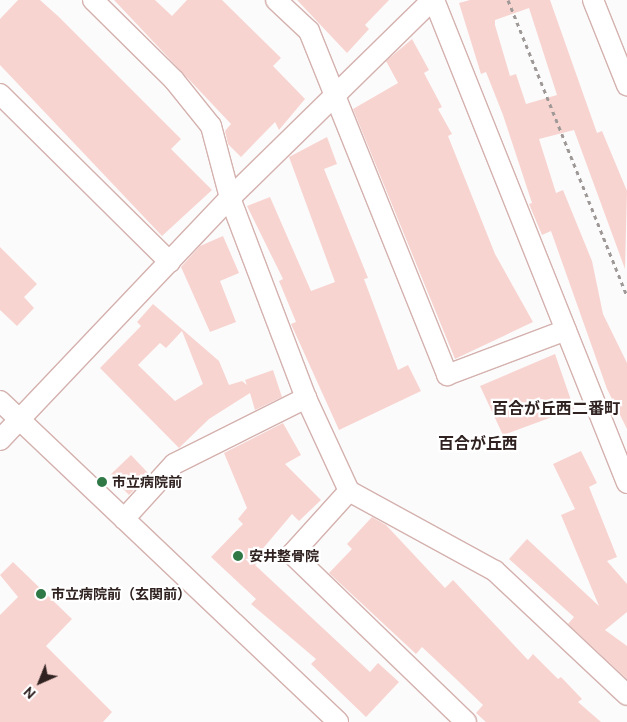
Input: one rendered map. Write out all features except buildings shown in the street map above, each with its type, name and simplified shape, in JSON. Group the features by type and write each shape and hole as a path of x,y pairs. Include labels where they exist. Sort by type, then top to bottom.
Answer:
{"street":[{"path":"93,0 174,80 211,126 230,198 306,398 349,492 495,570 627,695"},
{"path":"276,0 309,31 333,97 447,375 566,330"},
{"path":"0,440 230,198 433,0 627,483"},
{"path":"593,0 627,85"},
{"path":"0,94 170,262"},
{"path":"124,519 174,464 306,398"},
{"path":"0,401 338,722"},
{"path":"349,492 292,554 466,722"}],"path":[{"path":"508,0 627,296"}],"place":[{"name":"市立病院前","path":"102,482"},
{"name":"安井整骨院","path":"238,556"},
{"name":"市立病院前（玄関前）","path":"41,594"}],"district":[{"name":"百合が丘西二番町","path":"556,408"},
{"name":"百合が丘西","path":"478,443"}]}
